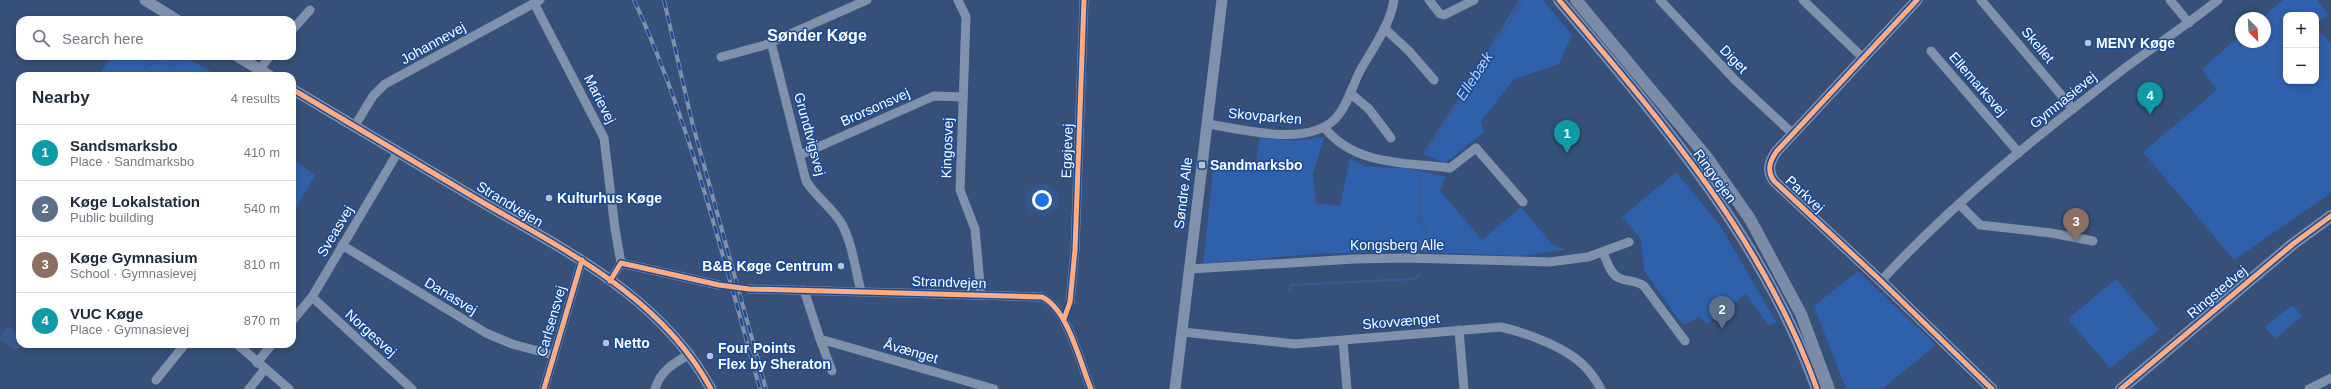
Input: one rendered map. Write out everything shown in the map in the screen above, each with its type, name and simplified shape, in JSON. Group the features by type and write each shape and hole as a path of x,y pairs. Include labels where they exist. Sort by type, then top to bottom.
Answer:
{"main road":[{"name":"Ringvejen","path":"1559,0 1643,102 1738,227 1789,320 1805,355 1817,389"},
{"name":"Ringvejen","path":"1576,0 1706,156 1750,219 1801,314 1829,389"},
{"name":"Ringstedvej","path":"2120,389 2293,244 2331,216"}],"street":[{"path":"145,0 171,16"},
{"path":"721,57 771,42 867,0"},
{"name":"Kingosvej","path":"958,0 966,17 960,190 975,229 981,295"},
{"name":"Egøjevej","path":"1070,302 1075,250 1084,0"},
{"name":"Søndre Alle","path":"1175,389 1222,0"},
{"name":"Skovparken","path":"1207,124 1288,134 1310,133 1324,127 1336,118 1343,109 1392,13 1394,0"},
{"path":"1429,0 1440,14 1444,14 1474,0"},
{"name":"Diget","path":"1660,0 1735,80 1792,134"},
{"path":"1803,0 1862,57"},
{"name":"Parkvej","path":"1917,0 1862,57 1792,134 1771,160 1770,175 1780,187 1881,281 1992,389"},
{"name":"Skellet","path":"1981,0 2073,109"},
{"path":"2170,0 2190,23"},
{"name":"Gymnasievej","path":"1881,281 1920,238 2019,153 2126,67 2190,23 2218,0"},
{"name":"Johannevej","path":"354,127 378,90 537,2"},
{"name":"Marievej","path":"537,2 604,138 615,229 621,263"},
{"path":"296,26 310,10"},
{"path":"1384,28 1409,51 1434,80"},
{"name":"Grundtvigsvej","path":"771,42 806,180 815,195 839,219 844,229 861,291"},
{"name":"Ellemarksvej","path":"1931,51 2019,153"},
{"path":"243,60 263,72"},
{"path":"259,70 267,60"},
{"name":"Strandvejen","path":"296,91 582,260 658,318 690,354 711,389"},
{"path":"1350,93 1369,109 1391,138"},
{"name":"Brorsonsvej","path":"800,155 934,96 963,97"},
{"path":"1324,127 1340,144 1354,153 1370,158 1401,163 1450,168 1476,148 1523,202"},
{"name":"Sveasvej","path":"296,316 312,297 398,152"},
{"path":"1959,204 1980,225 2051,233 2093,241"},
{"name":"Kongsberg Alle","path":"1190,270 1355,259 1405,258 1549,262 1603,253 1629,242"},
{"name":"Danasvej","path":"342,245 486,333 512,344 553,355"},
{"path":"1603,253 1612,273 1619,278 1637,281 1644,286 1685,341"},
{"name":"Carlsensvej","path":"545,387 553,355 582,260"},
{"path":"610,281 621,263 719,285"},
{"name":"Strandvejen","path":"749,288 1036,296 1051,303 1064,319 1091,389"},
{"path":"804,290 832,371"},
{"name":"Norgesvej","path":"312,297 412,389"},
{"name":"Skovvænget","path":"1183,332 1281,344 1343,341 1459,330 1501,328 1516,331 1564,351 1577,359 1587,369 1602,389"},
{"path":"1459,330 1464,389"},
{"name":"Åvænget","path":"820,339 994,389"},
{"path":"1343,341 1347,389"},
{"path":"156,380 182,348"},
{"path":"241,348 289,389"},
{"path":"257,363 269,348"},
{"path":"655,389 658,378 690,354"},
{"path":"250,389 265,369"},
{"path":"2309,389 2331,378"},
{"path":"545,387 555,389"}],"shaded area":[{"path":"1519,0 1543,0 1572,35 1559,64 1514,79 1481,121 1484,132 1445,163 1423,154"},
{"path":"2283,0 2317,0 2328,14 2319,22 2319,12 2283,12 2283,84 2319,84 2319,30 2331,44 2331,193 2234,260 2143,152 2217,90 2202,69 2235,40 2235,48 2271,48 2271,12 2269,12"},
{"path":"108,60 190,60 210,71 209,72 101,72"},
{"path":"1260,135 1294,141 1324,137 1313,174 1316,203 1340,206 1350,158 1365,166 1413,169 1446,177 1440,191 1482,240 1521,207 1552,244 1564,250 1520,256 1399,251 1312,254 1203,264 1214,164 1255,169"},
{"path":"296,162 315,175 296,208"},
{"path":"1676,172 1721,227 1776,322 1769,326 1746,294 1707,324 1699,317 1683,325 1644,271 1641,239 1622,217"},
{"path":"1858,271 1936,345 1882,389 1846,389 1814,306"},
{"path":"2116,279 2159,330 2110,368 2068,319"},
{"path":"2292,305 2302,316 2275,339 2265,327"},
{"path":"8,327 12,327 16,333 16,348 19,348 18,349 14,350 0,340 2,332"}],"waterway":[{"name":"Ellebæk","path":"1425,152 1523,0"},
{"path":"141,72 149,65 158,63 173,66"},
{"name":"Ellebæk","path":"1419,175 1419,218 1427,234"},
{"name":"Ellebæk","path":"1290,291 1291,285 1413,279 1421,274"}],"railway":[{"path":"634,0 673,95 689,143 719,241 760,389"},
{"path":"664,0 692,122 766,389"}],"cycle path":[{"path":"1064,319 1070,302 1075,250 1084,0"},
{"path":"1559,0 1671,136 1706,183 1739,232 1769,282 1795,334 1817,389"},
{"path":"1917,0 1776,152 1770,163 1770,174 1774,181 1881,281 1992,389"},
{"path":"296,91 579,259 610,280 640,303 667,328 691,357 711,389"},
{"path":"2121,389 2293,244 2331,216"},
{"path":"544,389 582,260"},
{"path":"610,281 621,263 719,285 749,289 1042,297 1051,303 1066,325 1078,352 1091,389"}],"place":[{"name":"MENY Køge","path":"2088,43"},
{"name":"VUC Køge","path":"2150,115"},
{"name":"Sandsmarksbo","path":"1567,153"},
{"name":"Sandmarksbo","path":"1202,165"},
{"name":"Kulturhus Køge","path":"549,198"},
{"name":"Køge Gymnasium","path":"2076,241"},
{"name":"B&B Køge Centrum","path":"841,266"},
{"name":"Køge Lokalstation","path":"1722,329"},
{"name":"Netto","path":"606,343"},
{"name":"Four Points Flex by Sheraton","path":"710,356"}],"district":[{"name":"Sønder Køge","path":"817,35"}]}
